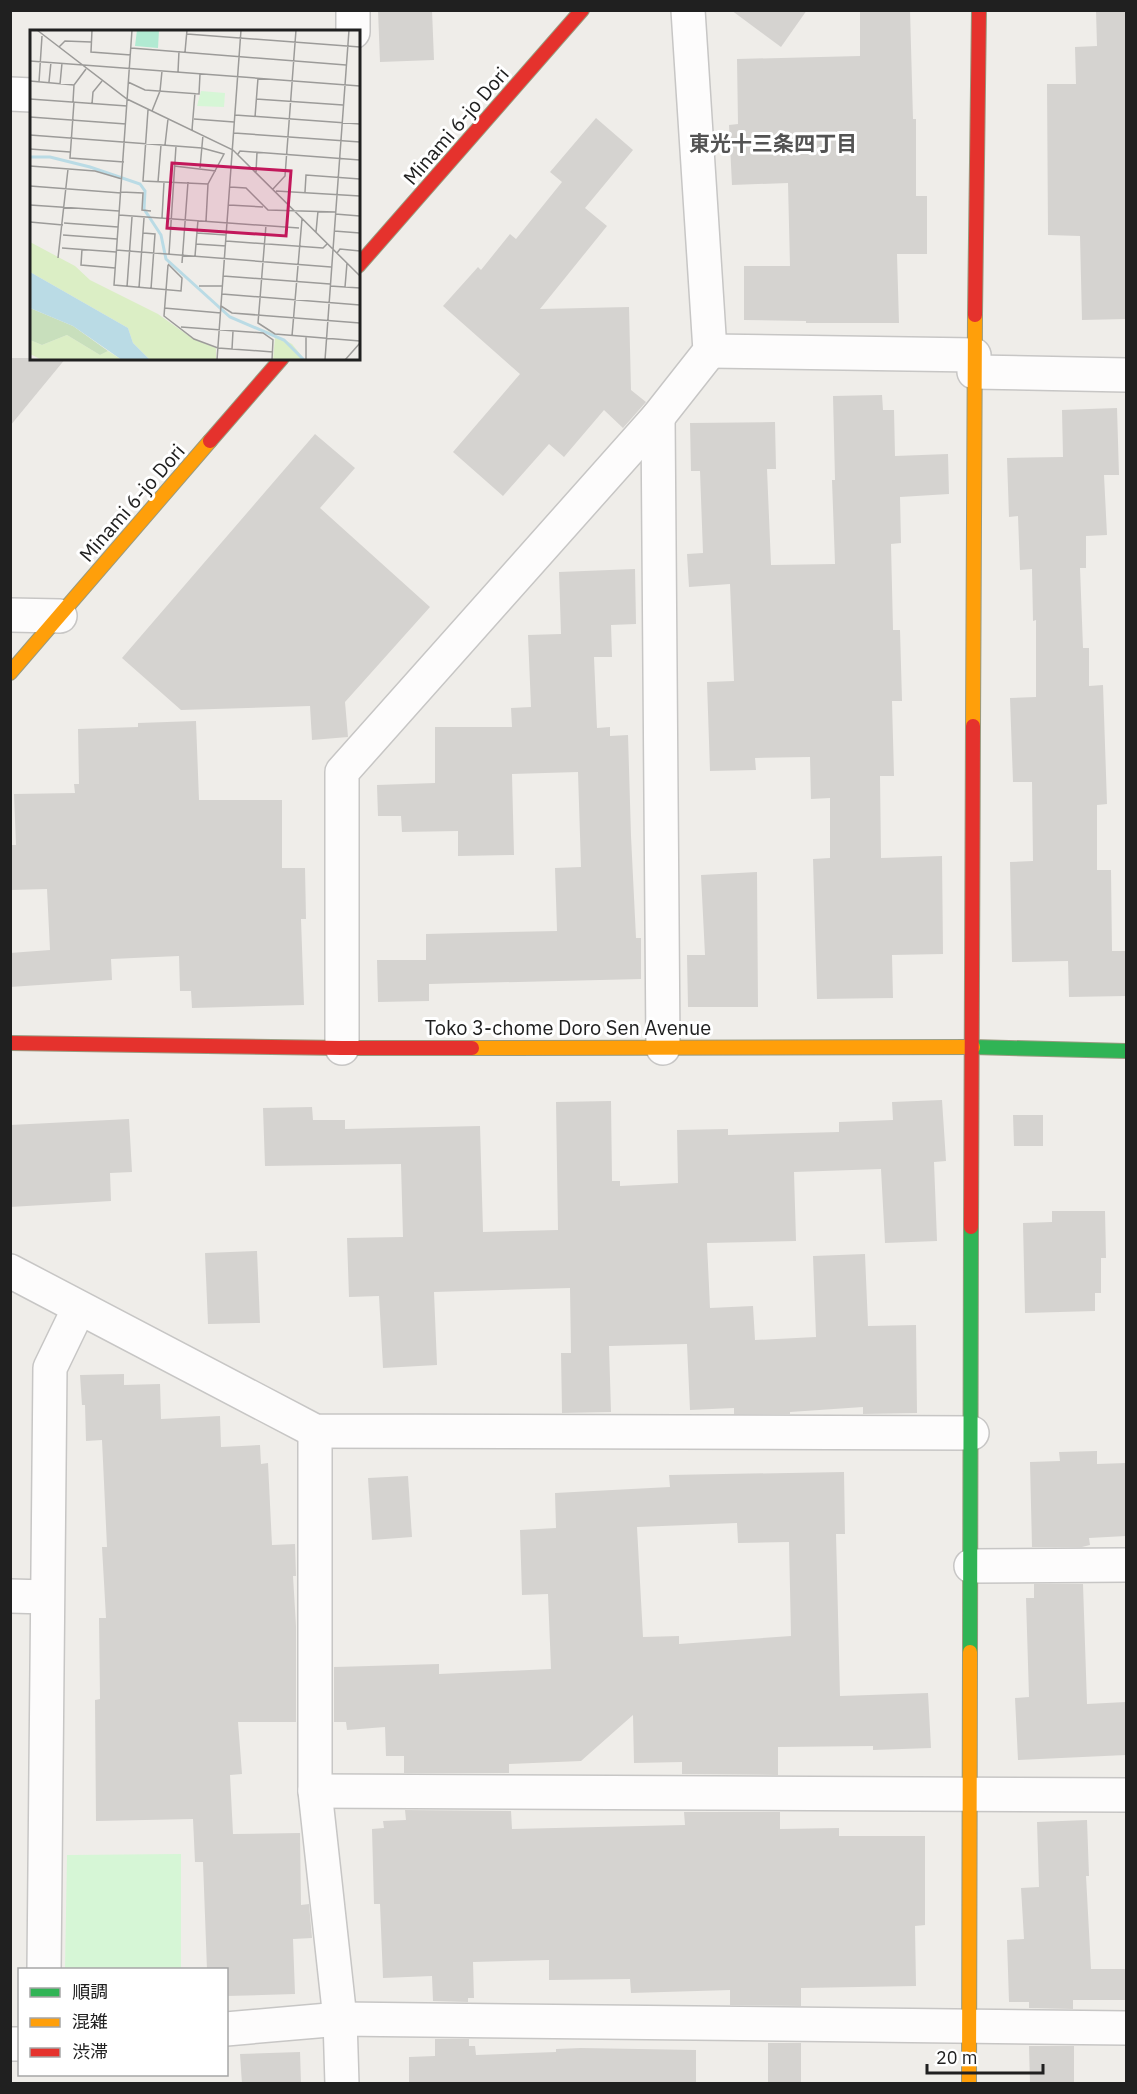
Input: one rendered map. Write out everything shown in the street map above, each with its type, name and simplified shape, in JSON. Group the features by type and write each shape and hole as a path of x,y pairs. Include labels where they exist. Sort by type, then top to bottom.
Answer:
{"street":[{"path":"353,10 353,30"},
{"name":"Minami 6-jo Dori","path":"360,264 582,10"},
{"path":"342,1048 342,772 658,417 710,351 688,10"},
{"path":"969,2084 974,364 979,10"},
{"path":"10,94 30,95"},
{"path":"710,351 974,364 1126,375"},
{"name":"Minami 6-jo Dori","path":"10,673 280,360"},
{"path":"658,417 663,1048"},
{"path":"10,615 60,616"},
{"name":"Toko 3-chome Doro Sen Avenue","path":"10,1043 342,1048 973,1047 1126,1051"},
{"path":"10,1271 315,1431 972,1433"},
{"path":"44,1968 50,1368 79,1308"},
{"path":"315,1431 315,1791 340,2019 342,2084"},
{"path":"971,1566 1126,1565"},
{"path":"10,1596 47,1597"},
{"path":"315,1791 1126,1795"},
{"path":"228,2029 340,2019 1126,2028"}],"green space":[{"path":"181,1854 181,1968 65,1968 67,1855"}],"building":[{"path":"378,10 432,10 434,60 380,62"},
{"path":"731,10 807,10 781,47"},
{"path":"860,10 910,10 913,119 916,119 916,196 927,196 927,254 897,254 899,323 744,320 744,266 790,266 788,183 732,185 729,125 738,124 737,59 860,56"},
{"path":"1096,10 1126,10 1126,319 1082,320 1080,236 1048,235 1047,84 1076,84 1075,47 1097,46"},
{"path":"596,118 633,150 585,208 607,226 540,309 629,307 631,390 646,402 623,428 604,410 564,457 549,444 503,496 453,452 520,374 443,306 478,267 481,270 510,234 516,239 562,182 550,172"},
{"path":"10,358 64,360 10,426"},
{"path":"882,395 883,410 894,410 895,456 948,454 949,494 900,497 901,543 891,544 893,630 900,630 902,701 892,701 894,776 880,776 881,858 942,856 943,954 892,955 893,998 817,999 813,859 830,858 830,798 811,799 810,757 755,758 756,770 710,771 707,682 734,681 730,584 689,587 687,554 703,553 700,471 691,471 690,423 775,422 776,469 767,469 771,565 835,564 832,480 835,480 833,396"},
{"path":"1117,408 1119,475 1104,475 1107,535 1086,536 1086,568 1080,568 1083,648 1089,648 1089,686 1103,685 1107,804 1097,805 1097,870 1111,870 1112,951 1126,951 1126,996 1069,997 1068,961 1012,962 1010,862 1033,861 1032,782 1013,782 1010,698 1036,697 1036,620 1033,621 1032,569 1020,570 1018,516 1009,517 1007,458 1063,457 1062,410"},
{"path":"315,434 355,468 320,508 430,607 345,702 348,737 312,740 310,706 181,710 122,658"},
{"path":"635,569 636,624 611,625 612,657 594,657 597,728 610,727 610,736 628,735 636,938 641,938 641,979 429,984 429,1001 378,1002 377,960 426,960 426,934 557,931 555,868 581,867 578,772 512,774 514,855 458,856 458,831 402,832 401,816 378,816 377,785 435,783 435,727 512,727 511,708 531,707 528,635 561,634 559,572"},
{"path":"196,721 199,800 282,800 282,868 305,868 306,919 301,919 304,1005 192,1008 191,991 180,991 179,956 111,959 112,980 10,987 10,953 50,950 47,889 10,890 10,845 16,845 14,794 75,793 74,784 79,784 78,729 138,727 138,723"},
{"path":"757,872 758,1007 688,1007 687,955 705,955 701,875"},
{"path":"942,1100 946,1161 934,1162 937,1241 885,1243 881,1169 794,1172 796,1241 707,1243 710,1308 753,1306 755,1340 816,1337 813,1256 865,1254 868,1326 916,1325 917,1413 863,1414 863,1407 790,1412 790,1414 734,1414 734,1408 690,1410 687,1344 609,1346 611,1412 562,1413 561,1353 571,1353 570,1288 434,1292 437,1365 383,1368 379,1296 349,1297 347,1238 403,1237 401,1164 265,1166 263,1108 312,1107 313,1120 345,1120 345,1129 480,1126 483,1232 558,1230 556,1102 611,1101 612,1181 620,1181 620,1186 678,1183 677,1130 728,1129 728,1135 839,1132 839,1122 893,1120 892,1102"},
{"path":"1013,1115 1043,1115 1043,1146 1014,1146"},
{"path":"129,1119 132,1172 110,1173 111,1201 10,1207 10,1125"},
{"path":"1052,1211 1105,1211 1106,1258 1101,1258 1101,1293 1095,1293 1095,1311 1025,1313 1023,1223 1052,1222"},
{"path":"257,1251 260,1323 208,1324 205,1253"},
{"path":"124,1374 124,1385 160,1384 161,1419 220,1416 221,1447 260,1445 261,1464 268,1463 272,1545 295,1544 296,1576 293,1576 296,1626 296,1722 238,1722 242,1774 230,1775 233,1834 300,1833 301,1905 309,1904 312,1938 293,1939 295,1994 228,1996 228,1968 207,1968 203,1862 195,1862 193,1819 96,1821 95,1700 100,1699 99,1618 106,1618 102,1547 107,1547 102,1440 86,1441 85,1405 82,1405 80,1375"},
{"path":"1097,1451 1097,1464 1126,1463 1126,1536 1089,1538 1090,1545 1082,1547 1032,1547 1030,1462 1060,1461 1059,1452"},
{"path":"844,1472 845,1534 836,1534 840,1696 928,1693 931,1748 873,1750 873,1746 778,1747 778,1775 682,1774 682,1762 634,1763 633,1715 581,1761 509,1764 509,1773 404,1773 404,1756 386,1756 385,1727 347,1730 346,1722 334,1722 334,1667 439,1664 439,1674 551,1669 548,1594 522,1595 520,1530 556,1528 555,1493 670,1487 669,1475","holes":["737,1523 738,1543 789,1542 791,1636 679,1644 679,1636 643,1637 637,1527"]},
{"path":"408,1476 412,1537 372,1540 368,1478"},
{"path":"1034,1584 1083,1584 1087,1704 1126,1702 1126,1755 1018,1760 1015,1698 1029,1697 1026,1598 1034,1598"},
{"path":"405,1810 511,1811 512,1829 685,1825 684,1812 780,1812 780,1829 839,1828 839,1836 925,1836 925,1925 915,1926 916,1986 801,1988 801,2006 730,2005 730,1990 631,1993 630,1979 549,1980 549,1960 473,1962 474,1998 468,1998 468,2002 433,2001 432,1976 383,1978 380,1904 374,1904 372,1829 384,1828 383,1821 406,1820"},
{"path":"1087,1820 1089,1876 1086,1876 1091,1969 1126,1969 1126,2000 1073,2000 1073,2009 1029,2008 1029,2002 1009,2002 1007,1940 1024,1939 1021,1888 1039,1887 1037,1822"},
{"path":"435,2039 469,2039 469,2046 475,2046 476,2055 556,2052 556,2049 581,2048 696,2050 696,2084 409,2084 409,2057 435,2056"},
{"path":"768,2043 801,2043 801,2084 768,2084"},
{"path":"1029,2046 1074,2046 1074,2084 1030,2084"},
{"path":"300,2052 301,2084 242,2084 240,2054"}],"traffic: fast":[{"path":"973,1047 1126,1051"},
{"path":"970,1652 971,1227"}],"traffic: slow":[{"path":"973,726 975,315"},
{"path":"10,673 210,441"},
{"path":"472,1048 973,1047"},
{"path":"969,2084 970,1652"}],"traffic: jam":[{"path":"360,264 582,10"},
{"path":"975,315 979,10"},
{"path":"210,441 280,360"},
{"path":"971,1227 973,726"},
{"path":"10,1043 472,1048"}],"district":[{"name":"東光十三条四丁目","path":"773,144"}]}
